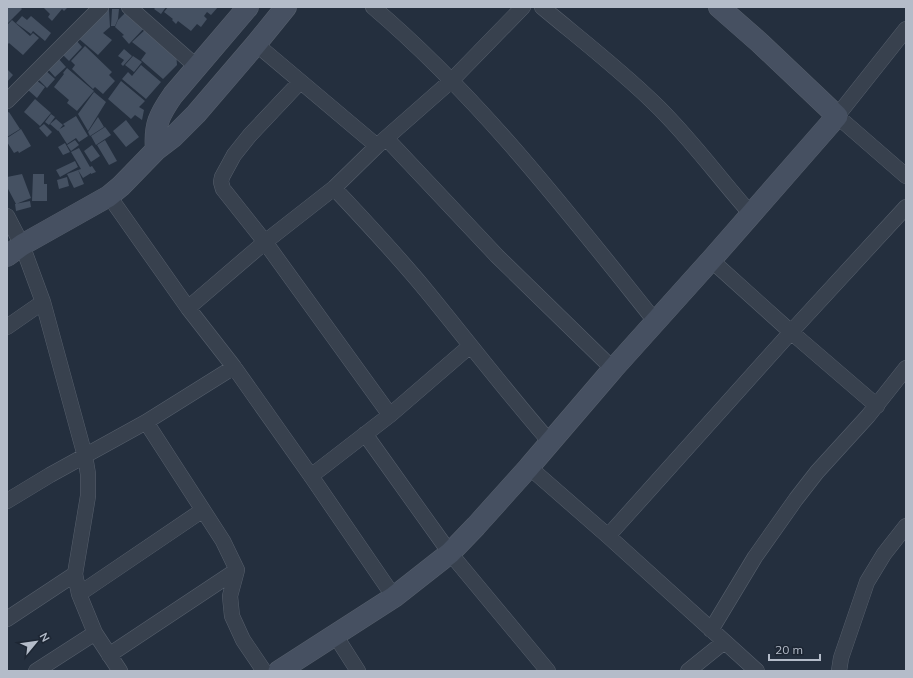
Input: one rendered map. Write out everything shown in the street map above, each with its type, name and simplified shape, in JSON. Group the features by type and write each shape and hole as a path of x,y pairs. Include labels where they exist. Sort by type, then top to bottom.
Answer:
{"street":[{"path":"7,102 101,7"},
{"path":"129,7 197,67"},
{"path":"156,150 157,122 160,113 173,95 248,7"},
{"path":"15,250 109,196 121,186 156,150 174,137 196,114 286,7"},
{"path":"374,7 452,80 508,141 655,321"},
{"path":"188,308 266,242 334,188 382,142 452,80 523,7"},
{"path":"542,7 653,102 678,128 751,214"},
{"path":"719,7 760,43 837,116 906,176"},
{"path":"278,671 394,597 450,554 529,467 655,321 712,260 837,116 906,28"},
{"path":"256,44 300,82 382,142 613,369"},
{"path":"300,82 250,135 234,155 222,176 221,182 223,189 266,242 390,415"},
{"path":"334,188 393,251 516,404 550,442"},
{"path":"109,196 188,308 234,367 394,597"},
{"path":"608,536 791,332 906,207"},
{"path":"7,216 15,250 43,302 85,456 88,474 88,496 75,574 79,594 95,633 120,671"},
{"path":"712,260 791,332 877,406"},
{"path":"7,327 43,302"},
{"path":"311,476 390,415 470,346"},
{"path":"7,501 50,475 146,422 234,367"},
{"path":"711,630 755,557 796,499 877,406 906,368"},
{"path":"146,422 204,510 223,541 237,570 230,596 232,616 242,640 264,671"},
{"path":"366,434 450,554 548,671"},
{"path":"529,467 608,536 757,671"},
{"path":"79,594 204,510"},
{"path":"839,671 841,658 867,582 884,554 906,526"},
{"path":"109,655 237,570"},
{"path":"7,619 75,574"},
{"path":"36,671 95,633"},
{"path":"335,635 358,671"},
{"path":"688,671 724,642"}],"building":[{"path":"7,7 20,7 22,9 7,24"},
{"path":"43,7 68,7 64,11 62,9 52,21 48,17 50,14"},
{"path":"108,7 110,27 103,33 112,40 98,55 78,38"},
{"path":"156,7 166,7 161,14 154,9"},
{"path":"168,7 218,7 211,15 207,12 204,16 207,19 201,27 197,24 191,31 178,21 176,24 172,20 173,19 164,12"},
{"path":"112,9 119,9 118,19 115,26 111,26"},
{"path":"129,9 146,26 129,44 122,36 124,35 115,27 118,20"},
{"path":"22,16 27,20 31,16 51,33 45,41 33,31 31,34 16,23"},
{"path":"12,20 30,36 33,33 39,38 23,55 9,43 7,45 7,25"},
{"path":"148,27 176,51 177,65 163,79 141,60 146,53 132,42"},
{"path":"75,39 82,47 69,61 61,53"},
{"path":"85,46 112,72 109,75 115,81 103,94 95,87 93,89 72,69 75,65 71,61"},
{"path":"124,49 132,56 123,66 121,64 124,60 118,56"},
{"path":"133,56 142,62 134,72 125,65"},
{"path":"57,57 66,67 55,77 46,67"},
{"path":"141,65 161,82 146,99 122,79 128,72 132,76"},
{"path":"67,68 94,91 77,111 67,103 69,100 54,87"},
{"path":"7,69 13,75 7,82"},
{"path":"45,70 55,79 47,88 37,78"},
{"path":"36,80 45,87 37,98 28,90"},
{"path":"121,81 145,101 139,107 144,110 142,120 135,115 131,119 108,99"},
{"path":"94,92 106,102 88,131 78,114"},
{"path":"35,99 51,113 40,126 24,112"},
{"path":"9,112 20,129 7,137 7,113"},
{"path":"51,114 55,117 49,125 45,122"},
{"path":"76,116 88,136 79,142 76,138 67,144 58,130 65,126 63,124"},
{"path":"98,117 104,127 90,136 88,132"},
{"path":"56,119 63,125 58,131 50,124"},
{"path":"126,120 139,137 126,147 113,131"},
{"path":"44,124 52,132 47,137 39,128"},
{"path":"105,127 111,135 96,145 91,136"},
{"path":"21,129 31,146 19,153 18,151 14,153 7,142 7,138"},
{"path":"75,140 79,145 71,151 67,145"},
{"path":"105,140 117,161 109,165 97,145"},
{"path":"65,143 70,152 63,155 58,147"},
{"path":"92,145 100,156 91,162 84,151"},
{"path":"79,148 90,167 92,166 96,172 83,178 78,170 81,169 71,152"},
{"path":"75,161 78,167 60,177 56,170"},
{"path":"78,170 84,184 74,188 67,174"},
{"path":"22,174 31,198 16,204 7,187 7,177"},
{"path":"33,174 44,174 44,184 47,184 47,201 32,201"},
{"path":"67,177 69,186 59,189 57,180"},
{"path":"30,201 31,207 16,211 15,204"}]}
